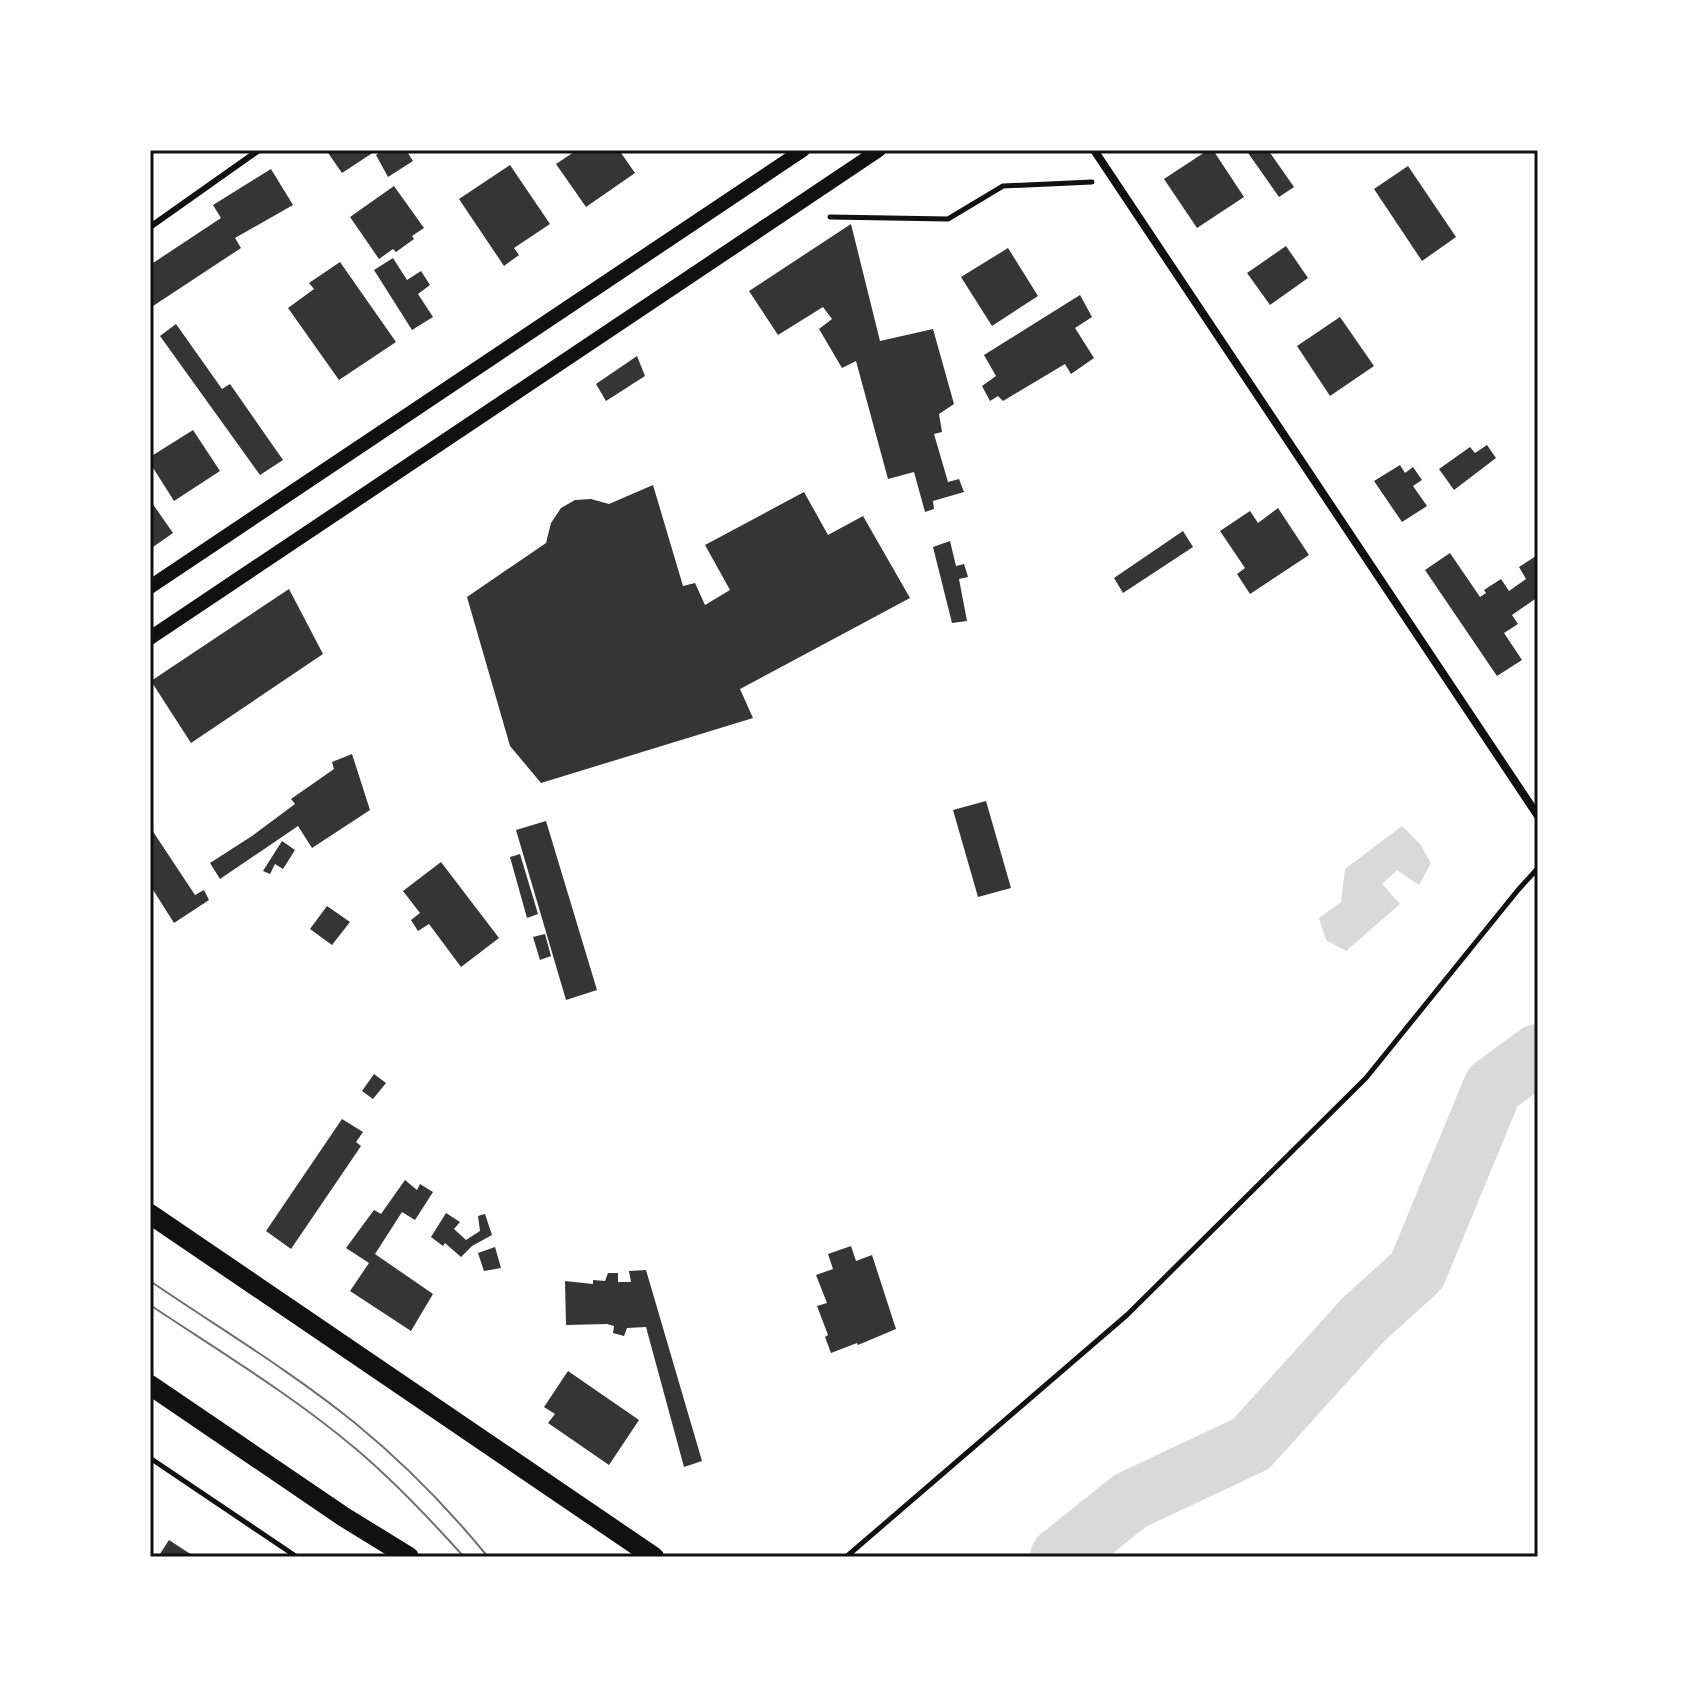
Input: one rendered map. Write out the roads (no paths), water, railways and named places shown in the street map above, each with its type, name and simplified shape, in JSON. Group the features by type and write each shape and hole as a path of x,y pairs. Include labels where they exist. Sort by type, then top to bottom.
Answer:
{"main road":[{"path":"150,1214 654,1557"},
{"path":"150,1385 344,1517 409,1557"}],"street":[{"path":"150,587 803,150"},
{"path":"150,638 879,150"},
{"path":"1094,150 1538,816"}],"lane":[{"path":"150,227 259,150"}],"waterway":[{"path":"1060,1557 1130,1501 1251,1444 1363,1320 1417,1271 1493,1087 1538,1054"}],"tram line":[{"path":"150,1281 280,1368 355,1423 425,1487 488,1557"},
{"path":"150,1305 332,1429 398,1488 464,1557"}]}
